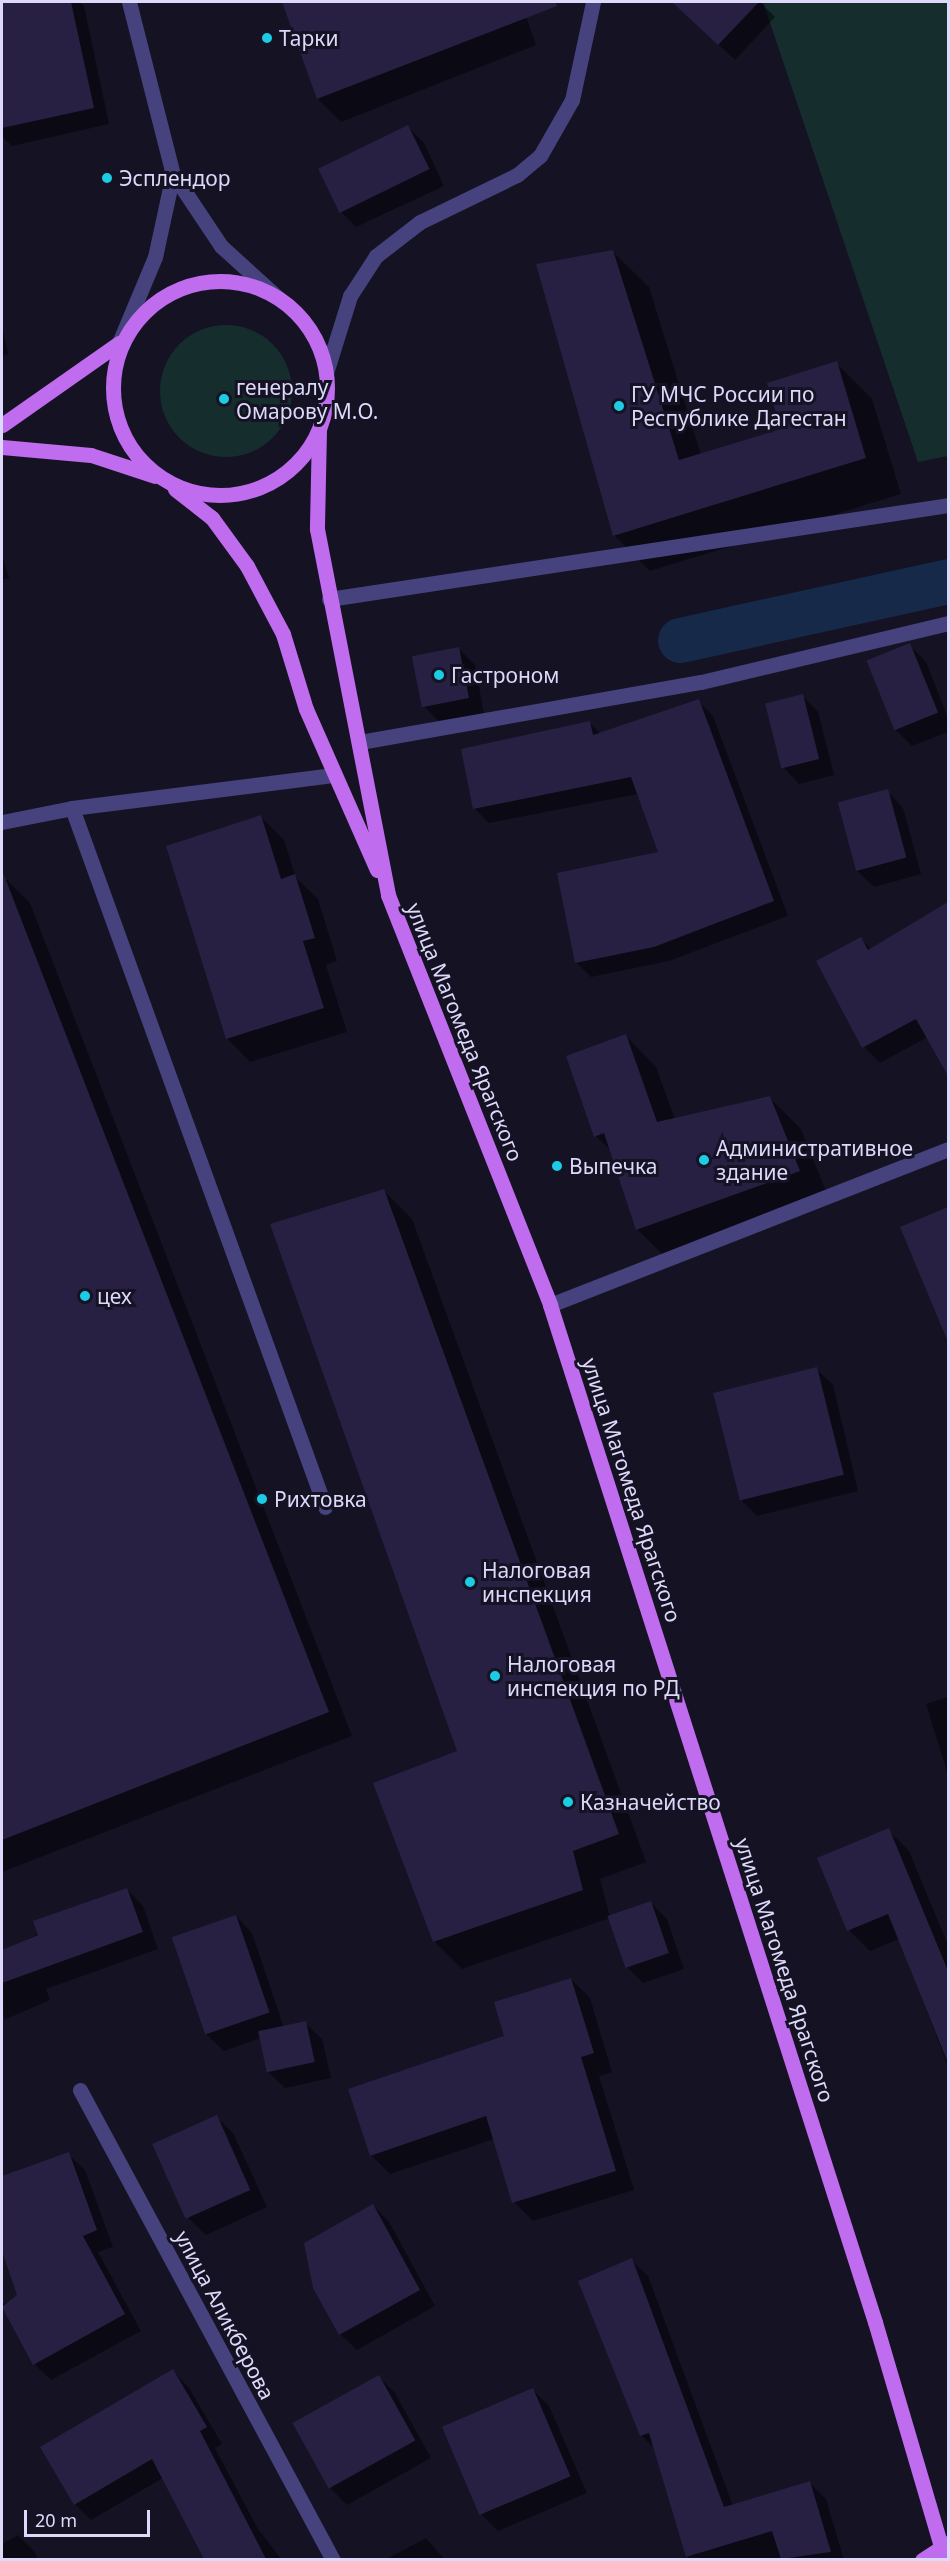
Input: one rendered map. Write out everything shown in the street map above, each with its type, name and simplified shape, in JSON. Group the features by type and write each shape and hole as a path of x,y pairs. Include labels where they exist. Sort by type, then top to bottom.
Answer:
{"main road":[{"path":"2,425 119,343 159,299 193,284 236,282 277,297 302,319 320,346 326,373 319,430 288,471 256,490 217,496 91,455 2,447"},
{"path":"119,343 113,377 117,419 129,447 159,478 212,518 247,566 283,634 306,709 388,895"},
{"name":"улица Магомеда Ярагского","path":"319,430 317,529 328,599 360,742 388,895 550,1305 868,2300 945,2550"},
{"path":"922,2559 945,2550"}],"street":[{"path":"129,2 173,174 221,246 277,297"},
{"path":"326,373 350,296 376,256 420,222 517,175 540,156 572,100 593,2"},
{"path":"119,343 155,257 173,174"},
{"path":"328,599 948,505"},
{"path":"360,742 701,682 948,623"},
{"path":"2,822 72,808 335,775"},
{"path":"72,808 325,1507"},
{"path":"550,1305 948,1149"},
{"name":"улица Аликберова","path":"80,2090 333,2559"}],"green space":[{"path":"763,2 948,2 948,456 918,462"},
{"path":"226,325 251,330 273,344 287,366 292,391 287,416 273,438 251,452 226,457 201,452 179,438 165,416 160,391 165,366 179,344 201,330"}],"building":[{"path":"2,2 71,2 94,108 2,128"},
{"path":"282,2 556,2 557,6 317,99"},
{"path":"672,2 759,2 718,45"},
{"path":"408,125 429,169 340,213 318,169"},
{"name":"ГУ МЧС России по Республике Дагестан","path":"613,250 679,460 781,429 767,383 837,361 866,458 613,536 536,264"},
{"path":"910,643 938,713 895,730 866,661"},
{"path":"459,647 469,698 422,707 412,656"},
{"path":"803,694 819,759 781,768 765,703"},
{"path":"699,699 774,901 654,947 575,963 557,873 658,852 631,777 473,809 461,749 590,721 593,735"},
{"path":"888,789 906,858 856,871 838,802"},
{"path":"261,815 281,879 295,874 315,938 303,941 324,1008 226,1039 166,846"},
{"name":"цех","path":"2,870 329,1712 2,1840"},
{"path":"948,902 948,1076 916,1019 862,1048 816,961 861,937 868,950"},
{"name":"Административное здание","path":"626,1034 657,1122 770,1096 800,1171 636,1230 604,1133 594,1137 566,1056"},
{"path":"384,1189 619,1834 573,1851 583,1890 433,1942 373,1783 457,1751 270,1224"},
{"path":"948,1207 948,1342 900,1227"},
{"path":"817,1367 844,1475 740,1501 713,1393"},
{"path":"889,1828 948,1971 948,2063 888,1914 847,1931 817,1858"},
{"path":"127,1888 143,1932 2,1983 2,1950 38,1935 33,1921"},
{"path":"651,1901 669,1953 625,1968 608,1916"},
{"path":"236,1915 270,2012 205,2035 172,1937"},
{"path":"571,1978 594,2053 581,2057 616,2171 512,2203 486,2116 370,2156 348,2089 504,2036 494,2002"},
{"path":"306,2021 315,2062 267,2072 258,2031"},
{"path":"217,2115 250,2190 185,2219 152,2144"},
{"path":"69,2152 97,2230 83,2236 125,2314 33,2365 2,2307 17,2295 2,2251 2,2176"},
{"path":"373,2204 420,2290 339,2335 313,2288 304,2243"},
{"path":"632,2258 724,2507 810,2481 831,2552 781,2559 772,2531 686,2557 649,2433 640,2436 578,2281"},
{"path":"173,2369 207,2427 200,2431 266,2559 204,2559 152,2459 74,2505 40,2447"},
{"path":"379,2375 415,2441 329,2489 292,2423"},
{"path":"533,2388 571,2476 479,2515 442,2427"}],"waterway":[{"path":"680,640 948,581"}],"place":[{"name":"Тарки","path":"267,38"},
{"name":"Эсплендор","path":"107,178"},
{"name":"генералу Омарову М.О.","path":"224,399"},
{"name":"ГУ МЧС России по Республике Дагестан","path":"619,406"},
{"name":"Гастроном","path":"439,675"},
{"name":"Административное здание","path":"704,1160"},
{"name":"Выпечка","path":"557,1166"},
{"name":"цех","path":"85,1296"},
{"name":"Рихтовка","path":"262,1499"},
{"name":"Налоговая инспекция","path":"470,1582"},
{"name":"Налоговая инспекция по РД","path":"495,1676"},
{"name":"Казначейство","path":"568,1802"}]}
